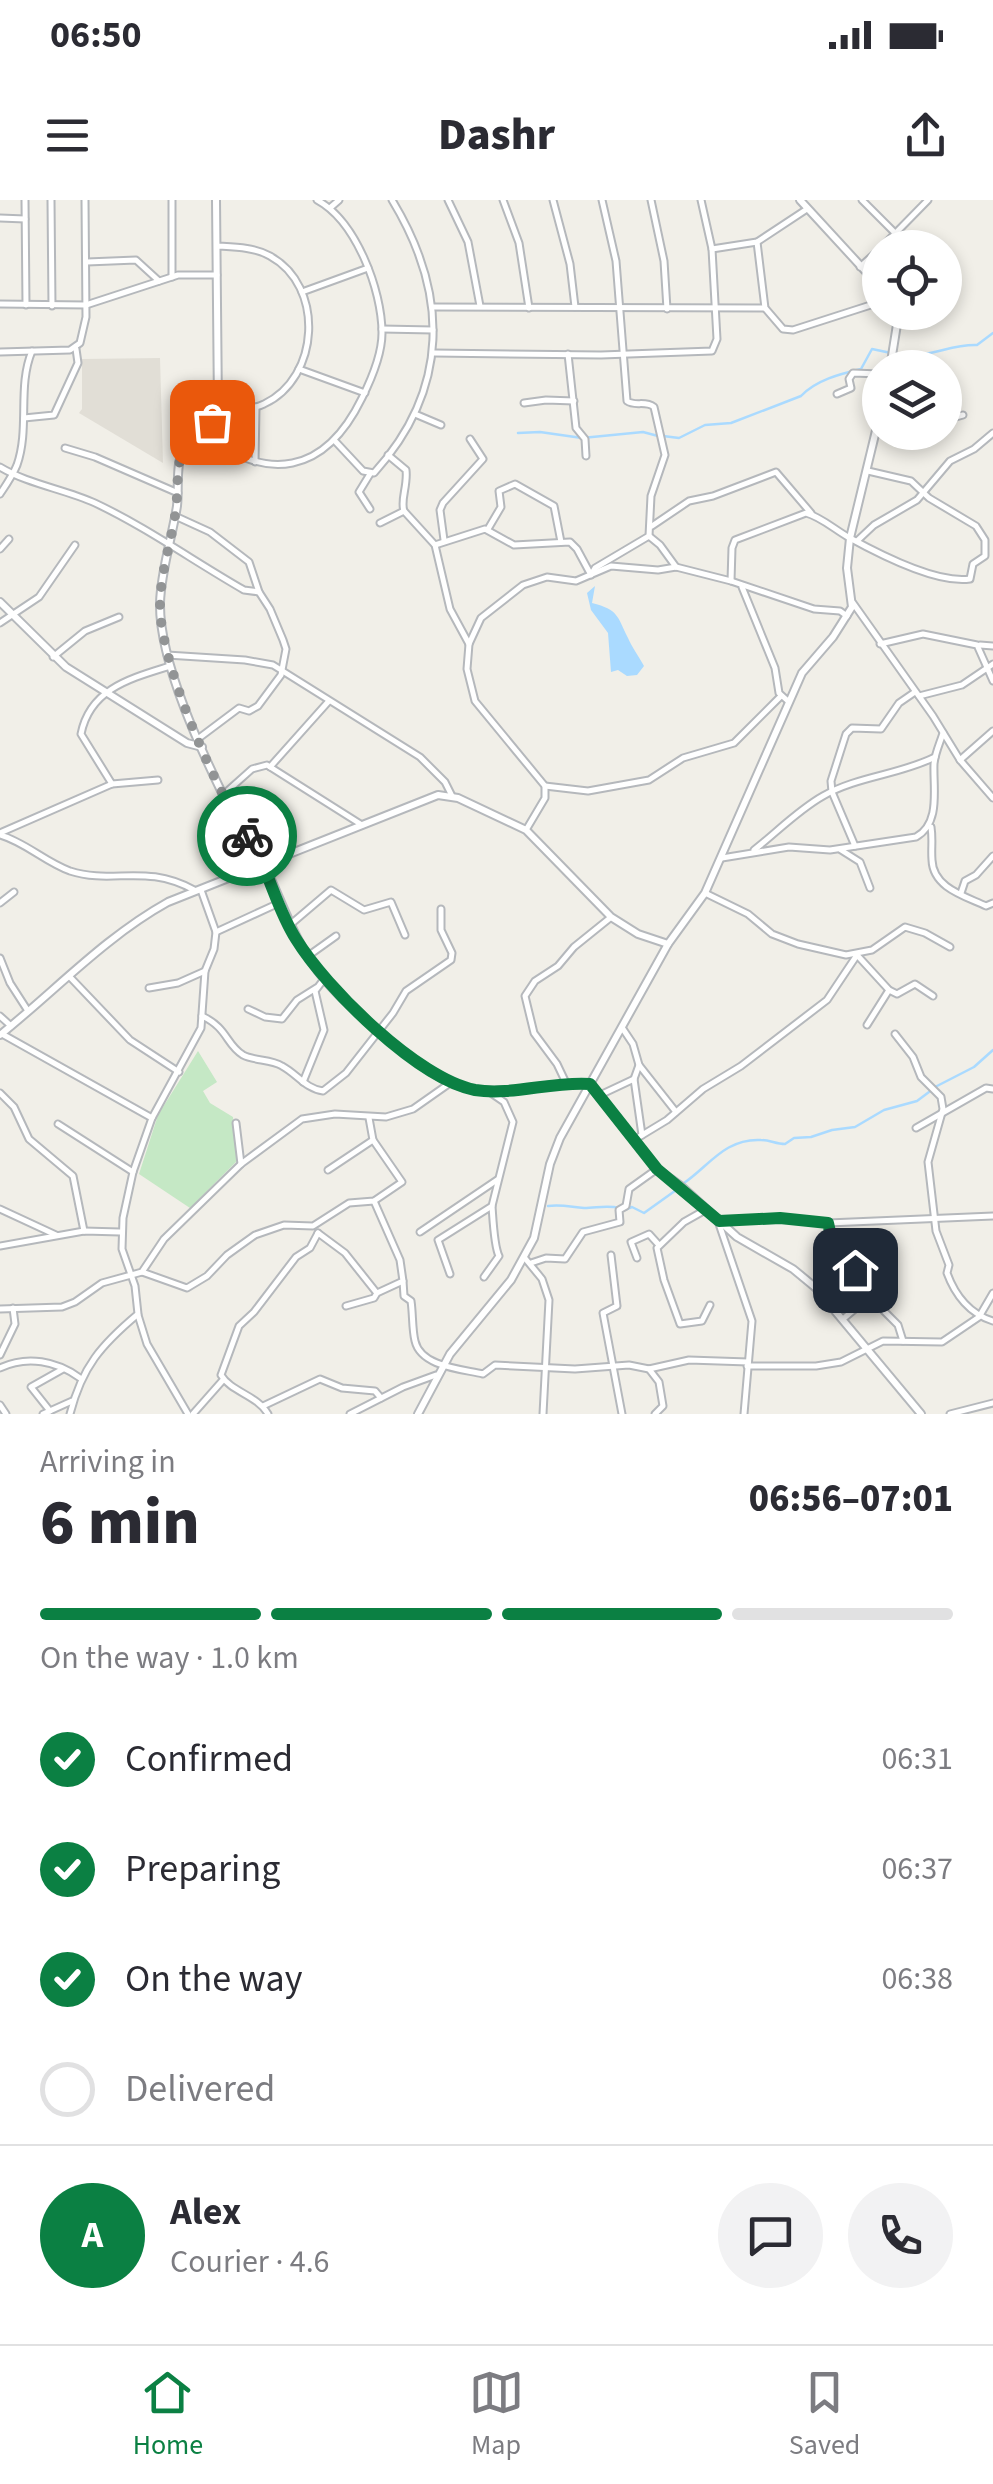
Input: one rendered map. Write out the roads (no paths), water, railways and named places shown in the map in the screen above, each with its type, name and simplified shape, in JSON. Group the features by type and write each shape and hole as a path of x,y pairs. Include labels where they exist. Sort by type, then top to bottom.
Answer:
{"street":[{"path":"25,200 26,305"},
{"path":"52,200 52,306"},
{"path":"24,418 53,417 78,362 76,348 86,305 85,200"},
{"path":"172,200 172,277"},
{"path":"216,200 218,408 212,422 184,447 160,600 170,666 199,738 224,794 264,864 289,926 321,982 378,1030 450,1082 488,1091 590,1084"},
{"path":"202,432 225,450 255,462 302,463 335,440 365,393 378,357 382,329 368,268 355,240 331,207 317,200"},
{"path":"331,207 339,200"},
{"path":"370,509 359,492 415,414 434,353 433,307 418,248 392,200"},
{"path":"448,200 468,242 480,306"},
{"path":"502,200 519,243 529,308"},
{"path":"554,200 570,264 575,307"},
{"path":"591,575 595,568 649,536 649,506 664,460 654,408 646,402 627,401 622,307 602,200"},
{"path":"652,200 664,261 668,309"},
{"path":"434,353 712,351 717,339 712,249 701,200"},
{"path":"800,200 860,267"},
{"path":"862,200 892,230"},
{"path":"900,230 928,200"},
{"path":"712,249 757,242 807,209"},
{"path":"0,218 25,219"},
{"path":"757,242 765,308 788,330 862,307"},
{"path":"217,246 251,249 281,264 302,292 309,326 309,344 299,369 273,399 256,408 218,408"},
{"path":"87,262 136,260 159,281"},
{"path":"302,292 368,268"},
{"path":"0,304 86,305 172,277 218,276"},
{"path":"433,307 765,308"},
{"path":"382,329 433,330"},
{"path":"0,352 76,348"},
{"path":"0,494 18,464 25,377 32,351"},
{"path":"568,354 576,428 585,438 586,456"},
{"path":"299,369 365,393"},
{"path":"837,394 850,388 852,373 862,373"},
{"path":"524,403 574,402"},
{"path":"255,462 256,408"},
{"path":"415,414 442,425"},
{"path":"854,540 908,506 950,461 974,449 993,433"},
{"path":"444,540 440,510 443,502 483,459 470,439"},
{"path":"335,440 370,474"},
{"path":"65,448 178,494"},
{"path":"873,450 848,568 853,603 960,760 993,798"},
{"path":"388,456 406,470 408,487 401,502 404,511 436,545 450,609 468,644"},
{"path":"0,466 12,474 97,504 244,590 259,592"},
{"path":"651,527 674,508 773,472 781,475 811,513 854,540 935,575 966,580 971,576 973,564 985,556 989,540 976,526 911,481 868,472"},
{"path":"436,545 488,529 501,507 499,492 515,484 554,506 561,542"},
{"path":"380,523 404,511"},
{"path":"731,581 735,540 811,513"},
{"path":"175,516 203,528 237,551 253,568 259,592 286,650 282,671 258,706 249,710 239,708 199,738"},
{"path":"488,529 514,545 574,544 591,575"},
{"path":"649,536 660,544 676,567"},
{"path":"0,549 9,540"},
{"path":"0,623 43,592 74,545"},
{"path":"526,830 545,798 545,786 474,701 466,668 468,644 481,618 523,585 542,578 570,581 611,566 658,570 676,567 793,600 814,610 840,610 847,616"},
{"path":"742,587 775,668 780,697"},
{"path":"0,602 53,657 187,743 204,748"},
{"path":"418,1414 443,1364 527,1260 541,1217 550,1164 668,944 705,893 802,673 853,603"},
{"path":"53,657 84,630 119,617"},
{"path":"880,644 924,634 993,646"},
{"path":"977,644 991,665 993,681"},
{"path":"167,655 257,661 282,671 420,757 452,796"},
{"path":"856,846 832,792 831,781 848,730 881,729 899,703 917,694 962,685 991,665"},
{"path":"112,784 82,734 90,710 135,674 170,666"},
{"path":"545,786 588,791 649,780 683,758 734,743 780,697"},
{"path":"780,697 789,702"},
{"path":"270,767 329,701"},
{"path":"960,760 993,732"},
{"path":"722,858 790,847 838,849 916,838 930,823 935,798 935,757 944,733"},
{"path":"751,852 832,792 935,757"},
{"path":"224,794 252,769 270,767 362,825"},
{"path":"0,834 112,784 158,780"},
{"path":"152,1118 1,1034 136,921 168,902 432,796 452,796 526,830 612,917 638,934 668,944"},
{"path":"930,823 935,848 931,856 933,866 944,886 986,906 993,903"},
{"path":"0,834 70,871 154,875 199,891 216,932 205,971 201,1028 152,1118 133,1172 122,1232 122,1249 136,1286 146,1344 191,1414 222,1380 228,1350 239,1326 296,1257 310,1248 318,1233"},
{"path":"838,849 860,862 870,888"},
{"path":"961,894 964,880 976,875 993,856"},
{"path":"289,926 331,890 364,910 392,902 404,934"},
{"path":"0,903 14,892"},
{"path":"705,893 748,914 772,934 823,951 857,955 880,946 905,928 950,948"},
{"path":"216,932 279,903"},
{"path":"202,1016 220,1025 243,1055 278,1063 321,1092 334,1084 406,992 453,956 441,930 441,909"},
{"path":"566,1085 557,1064 534,1033 525,996 536,981 612,917"},
{"path":"308,956 336,936"},
{"path":"857,955 889,990 897,994 915,984 933,996"},
{"path":"634,1140 827,1000 857,955"},
{"path":"0,958 10,984 28,1011"},
{"path":"149,988 178,983 205,971"},
{"path":"69,975 130,1040 179,1072"},
{"path":"248,1009 282,1020 297,1000 321,982"},
{"path":"304,1082 324,1030 316,996 321,982"},
{"path":"866,1025 889,990"},
{"path":"0,1016 12,1026"},
{"path":"623,1029 634,1044 639,1065 676,1112"},
{"path":"895,1034 913,1057 921,1077 941,1098 941,1114 928,1162 934,1218 949,1264 946,1273 961,1300 979,1317 993,1321"},
{"path":"639,1065 634,1079 642,1135"},
{"path":"600,1095 634,1079"},
{"path":"142,1272 164,1239 241,1164 302,1119 335,1114 386,1117 413,1109 450,1082"},
{"path":"590,1084 657,1169 750,1245 800,1275 843,1319 921,1414"},
{"path":"916,1128 986,1088 993,1090"},
{"path":"484,1277 500,1256 492,1206 513,1122 504,1102 488,1091"},
{"path":"0,1093 14,1107 29,1139 73,1176 84,1231"},
{"path":"306,1227 324,1221 349,1202 374,1201 402,1182 373,1140 369,1118"},
{"path":"236,1123 241,1164"},
{"path":"58,1124 133,1172"},
{"path":"328,1170 373,1140"},
{"path":"527,1260 565,1259 583,1232 620,1222 620,1210 626,1206 629,1189 657,1169"},
{"path":"420,1232 497,1180"},
{"path":"374,1201 400,1260 404,1296 411,1301 415,1343 434,1362 483,1374 495,1365 574,1369 629,1364 649,1369 689,1360 816,1366 841,1362 883,1341 942,1342 979,1317 993,1293"},
{"path":"450,1274 438,1240 492,1206"},
{"path":"0,1209 58,1236"},
{"path":"658,1244 707,1209"},
{"path":"718,1220 780,1218 828,1223 993,1216"},
{"path":"718,1220 752,1321 744,1414"},
{"path":"828,1223 831,1236 859,1279 855,1292 833,1308"},
{"path":"0,1309 62,1307 94,1287 142,1272 187,1288 255,1235 284,1225 306,1227 318,1233 345,1253 377,1293"},
{"path":"0,1246 84,1231 122,1232"},
{"path":"637,1258 632,1242 649,1234 658,1244 664,1280 680,1324 702,1321 710,1304"},
{"path":"611,1255 617,1306 603,1314 622,1414"},
{"path":"527,1260 542,1279 548,1300 543,1414"},
{"path":"346,1306 374,1298 402,1280"},
{"path":"843,1319 872,1298 898,1325 903,1341"},
{"path":"0,1355 14,1324 14,1308"},
{"path":"70,1414 80,1378 113,1336 138,1314"},
{"path":"0,1368 30,1360 66,1368 80,1378"},
{"path":"66,1368 30,1387 46,1413 73,1399"},
{"path":"649,1369 659,1382 663,1406 655,1414"},
{"path":"350,1414 436,1375"},
{"path":"264,1406 320,1379 342,1388 375,1392 381,1398"},
{"path":"222,1380 264,1406 268,1414"},
{"path":"950,1414 993,1403"},
{"path":"0,1404 6,1414"}],"water":[{"path":"595,586 592,603 616,615 644,666 637,675 611,672 608,633 591,610 587,593"}],"waterway":[{"path":"943,350 977,345 993,333"},
{"path":"871,350 877,350"},
{"path":"663,436 679,438 705,425 731,423 862,367"},
{"path":"518,433 582,438 643,432 658,436"},
{"path":"684,1183 737,1143 761,1140 785,1144 794,1138 855,1127 884,1110 917,1101 974,1067 993,1050"},
{"path":"627,1209 632,1207 644,1213 679,1188"},
{"path":"548,1206 620,1208"}]}
